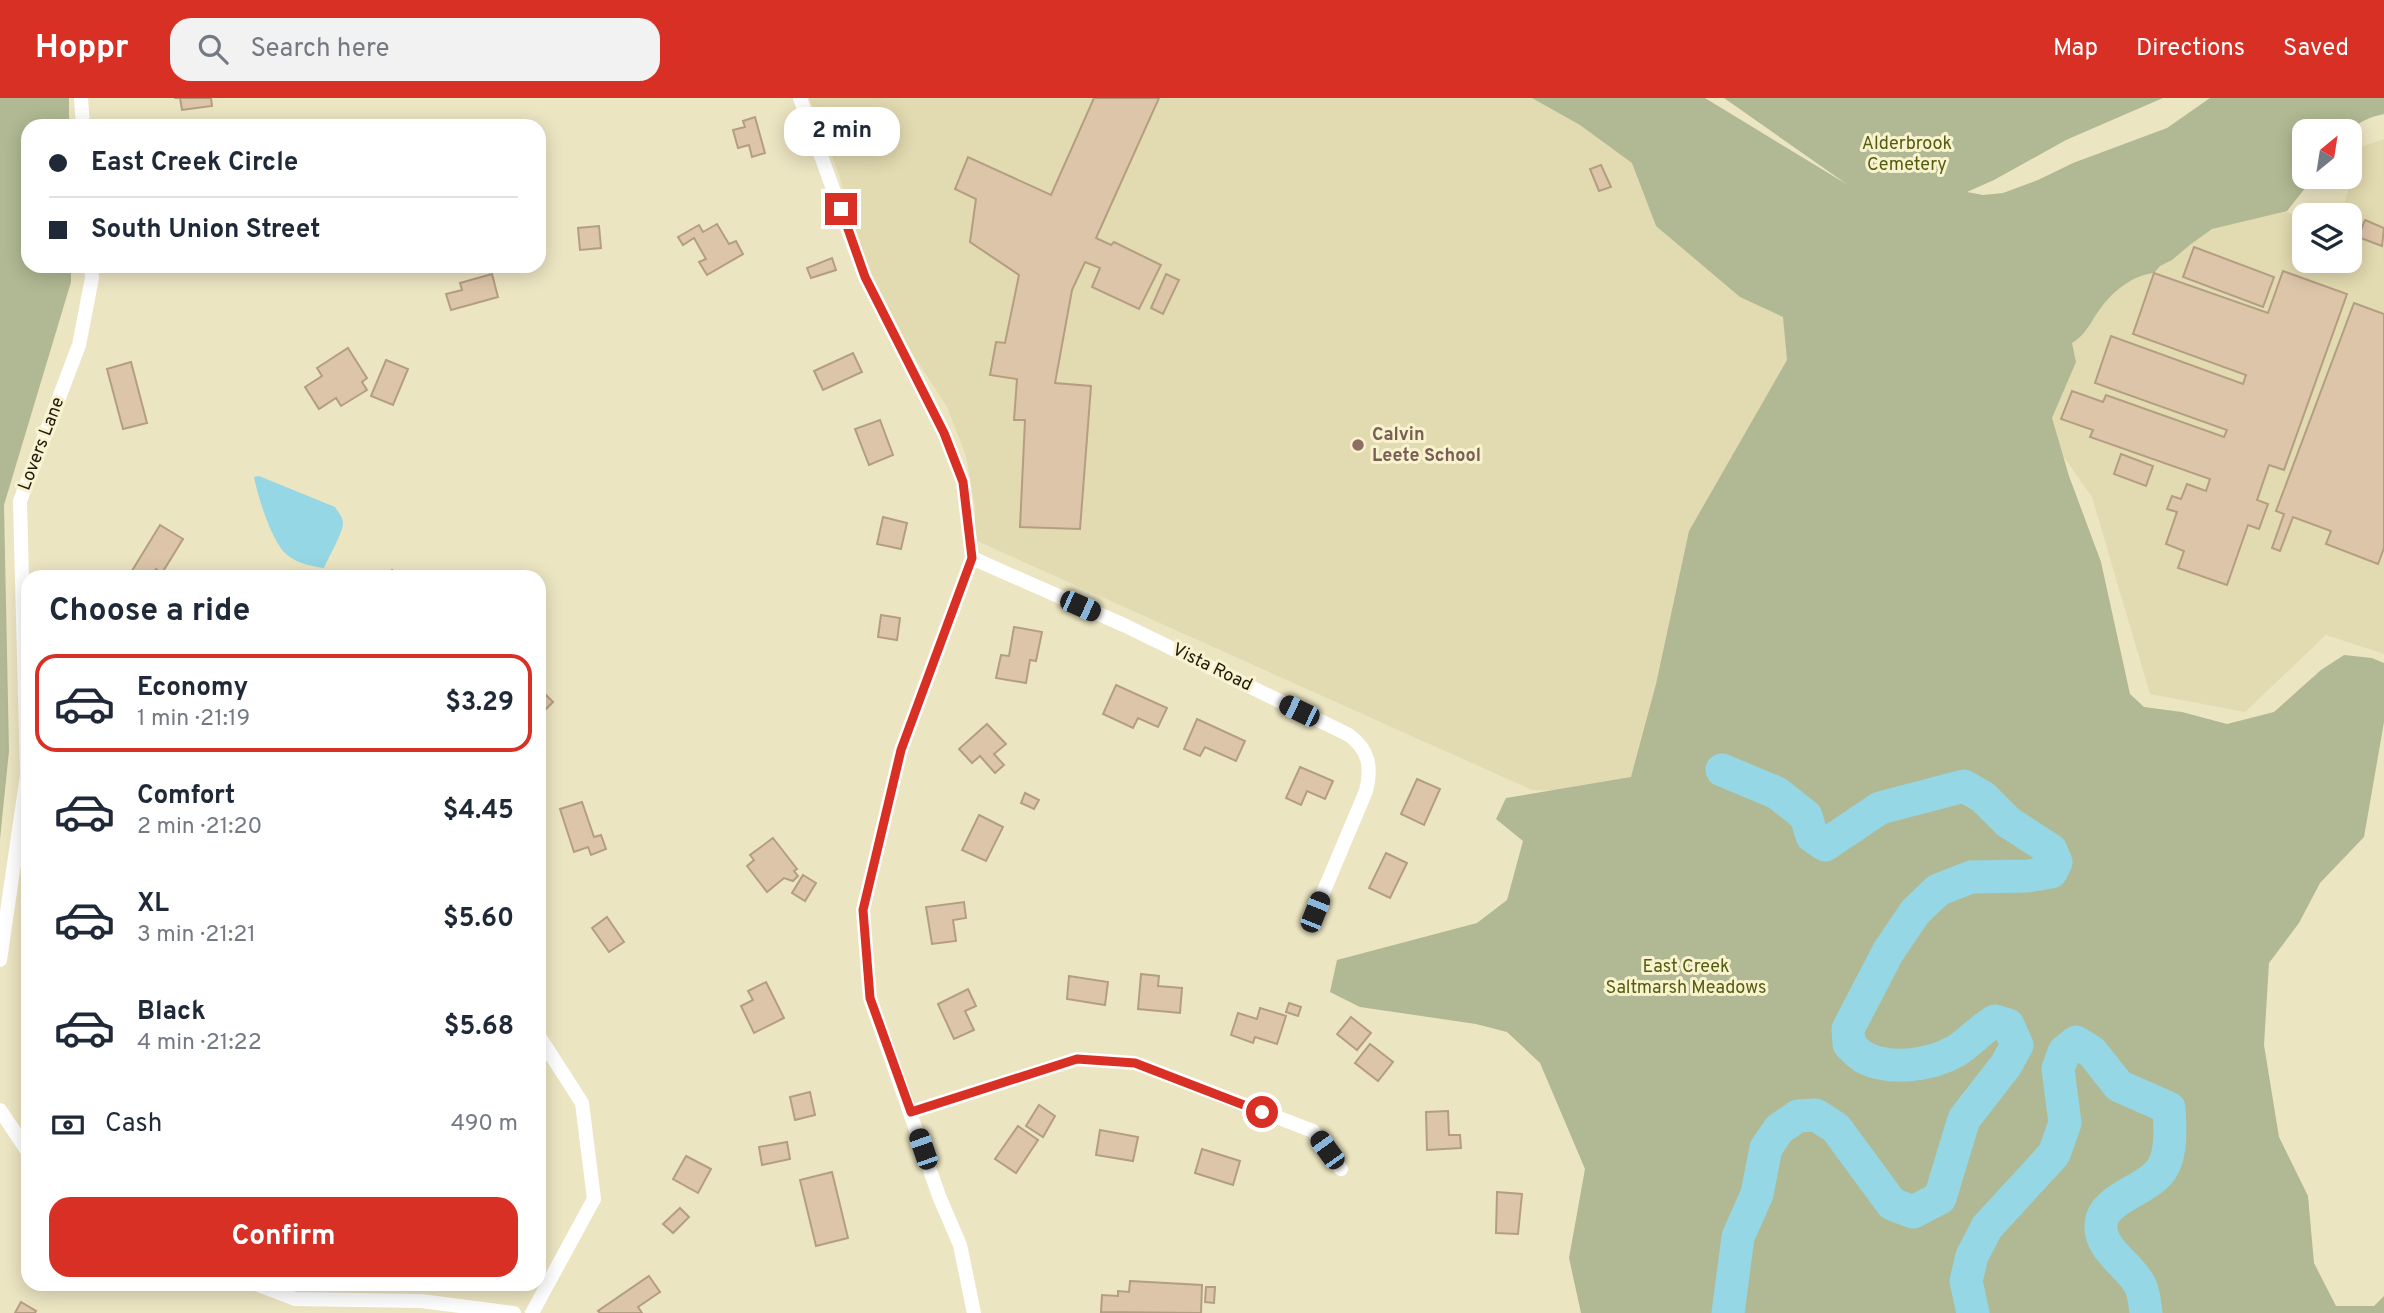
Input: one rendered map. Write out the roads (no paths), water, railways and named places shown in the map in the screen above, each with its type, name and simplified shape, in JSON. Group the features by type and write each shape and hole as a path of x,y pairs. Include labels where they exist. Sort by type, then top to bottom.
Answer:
{"street":[{"path":"81,98 82,119"},
{"path":"800,98 865,277 944,433 963,482 972,558 901,750 863,910 870,998 939,1196 960,1245 974,1313"},
{"name":"Lovers Lane","path":"22,570 20,501 79,345 92,273"},
{"name":"Vista Road","path":"972,558 1126,626 1349,735 1358,742 1369,763 1370,775 1366,791 1315,912"},
{"name":"Lovers Lane","path":"0,960 21,816"},
{"path":"546,1047 582,1103 594,1199 546,1287"},
{"path":"911,1112 1077,1059 1135,1063 1313,1131 1341,1169"},
{"path":"0,1110 21,1142"},
{"path":"268,1291 295,1306 421,1301 514,1313"},
{"path":"532,1313 544,1291"}],"water":[{"path":"259,476 335,507 343,523 324,568 296,561 283,551 269,526 262,505 254,477"}],"waterway":[{"path":"1722,770 1777,793 1806,816 1812,836 1825,845 1880,808 1964,786 1983,797 2008,822 2051,850 2056,862 2051,872 2028,876 1971,877 1938,890 1915,912 1888,952 1848,1029 1849,1044 1865,1058 1887,1064 1911,1065 1935,1060 1956,1051 1995,1021 2008,1025 2017,1045 2006,1065 1964,1119 1940,1198 1913,1212 1892,1204 1836,1128 1816,1115 1798,1116 1779,1129 1766,1148 1757,1194 1738,1237 1728,1313"},
{"path":"1973,1313 1966,1281 1972,1256 1987,1227 2054,1154 2065,1123 2058,1069 2064,1052 2076,1042 2092,1052 2119,1086 2169,1108 2169,1146 2163,1167 2149,1182 2110,1207 2101,1224 2102,1234 2110,1250 2141,1287 2146,1313"}],"place":[{"name":"Calvin Leete School","path":"1358,445"}],"park label":[{"name":"Alderbrook Cemetery","path":"1907,154"},
{"name":"East Creek Saltmarsh Meadows","path":"1686,977"}]}
